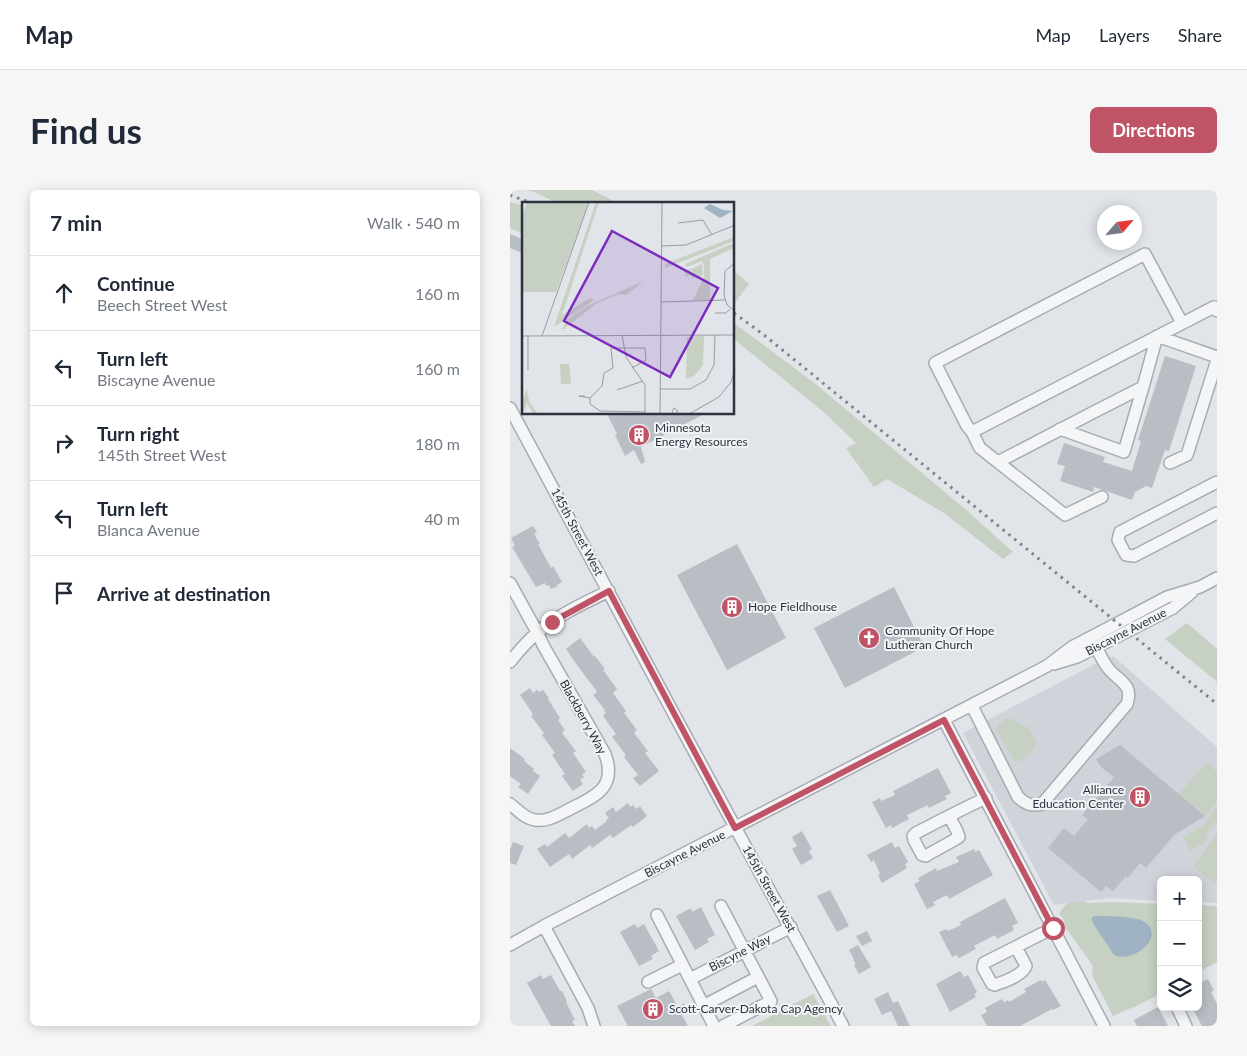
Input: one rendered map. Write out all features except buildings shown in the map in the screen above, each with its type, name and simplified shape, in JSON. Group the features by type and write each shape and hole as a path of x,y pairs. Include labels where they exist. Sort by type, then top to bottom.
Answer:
{"street":[{"path":"1102,497 1065,515 980,448 935,363 1145,254 1182,323"},
{"path":"972,432 1214,306 1217,312"},
{"path":"1157,336 1217,359 1187,455 1170,464"},
{"path":"1060,429 1124,452 1157,336"},
{"path":"998,462 1143,387"},
{"name":"145th Street West","path":"511,413 843,1026"},
{"path":"1217,482 1120,532 1118,540 1126,555 1134,556 1217,513"},
{"name":"Biscayne Avenue","path":"1047,666 1076,657 1173,608 1200,587 1217,578"},
{"name":"Blackberry Way","path":"510,582 543,645 605,754 609,768 609,776 596,795 552,818 537,821 530,819 510,804"},
{"name":"Biscayne Avenue","path":"510,945 972,706 1047,666 1072,647 1167,597 1200,587"},
{"path":"510,662 537,632 609,591"},
{"path":"972,706 1018,797 1026,804 1032,806 1042,804 1127,704 1129,698 1128,688 1108,668 1096,647"},
{"path":"944,720 1104,1026"},
{"path":"949,816 986,798"},
{"path":"721,906 771,1002 723,1026"},
{"path":"657,915 714,1026"},
{"path":"544,926 588,1008 594,1026"},
{"name":"Biscyne Way","path":"690,980 791,927"},
{"path":"1016,947 1053,928"},
{"path":"648,982 682,965"},
{"path":"703,1006 758,977"},
{"path":"1179,1011 1186,1026"}],"shaded area":[{"path":"1113,656 1217,747 1217,903 1202,902 1202,876 1157,876 1157,901 1110,898 1054,905 963,733"}],"green space":[{"path":"526,190 592,190 616,202 556,202"},
{"path":"510,202 522,205 522,233 510,228"},
{"path":"735,272 749,284 735,303"},
{"path":"735,324 812,381 965,509 1013,552 1003,559 944,513 887,479 874,487 846,448 856,443 826,414 735,340"},
{"path":"1187,623 1217,649 1217,682 1165,639"},
{"path":"1005,719 1014,719 1029,728 1037,742 1030,754 1019,762 1014,761 996,729"},
{"path":"1206,762 1217,772 1217,801 1206,816 1179,794"},
{"path":"1217,807 1217,822 1206,834 1209,840 1190,851 1183,837 1204,825"},
{"path":"1217,834 1217,883 1209,880 1193,866"},
{"path":"1083,901 1089,903 1157,904 1157,995 1113,1016 1092,974 1093,966 1065,927 1064,920 1059,913 1067,903"},
{"path":"1202,905 1217,906 1217,962 1202,970"},
{"path":"813,994 831,1026 752,1026"}],"water":[{"path":"1094,916 1141,920 1150,928 1152,935 1144,948 1137,953 1121,957 1114,955 1094,925 1091,918"}],"railway":[{"path":"510,195 529,202"},
{"path":"735,314 764,335 1217,704"}],"place":[{"name":"Minnesota Energy Resources","path":"639,435"},
{"name":"Hope Fieldhouse","path":"732,607"},
{"name":"Community Of Hope Lutheran Church","path":"869,638"},
{"name":"Alliance Education Center","path":"1140,797"},
{"name":"Scott-Carver-Dakota Cap Agency","path":"653,1009"}],"route":[{"path":"552,622 609,591 735,828 944,720 1053,928"}]}
